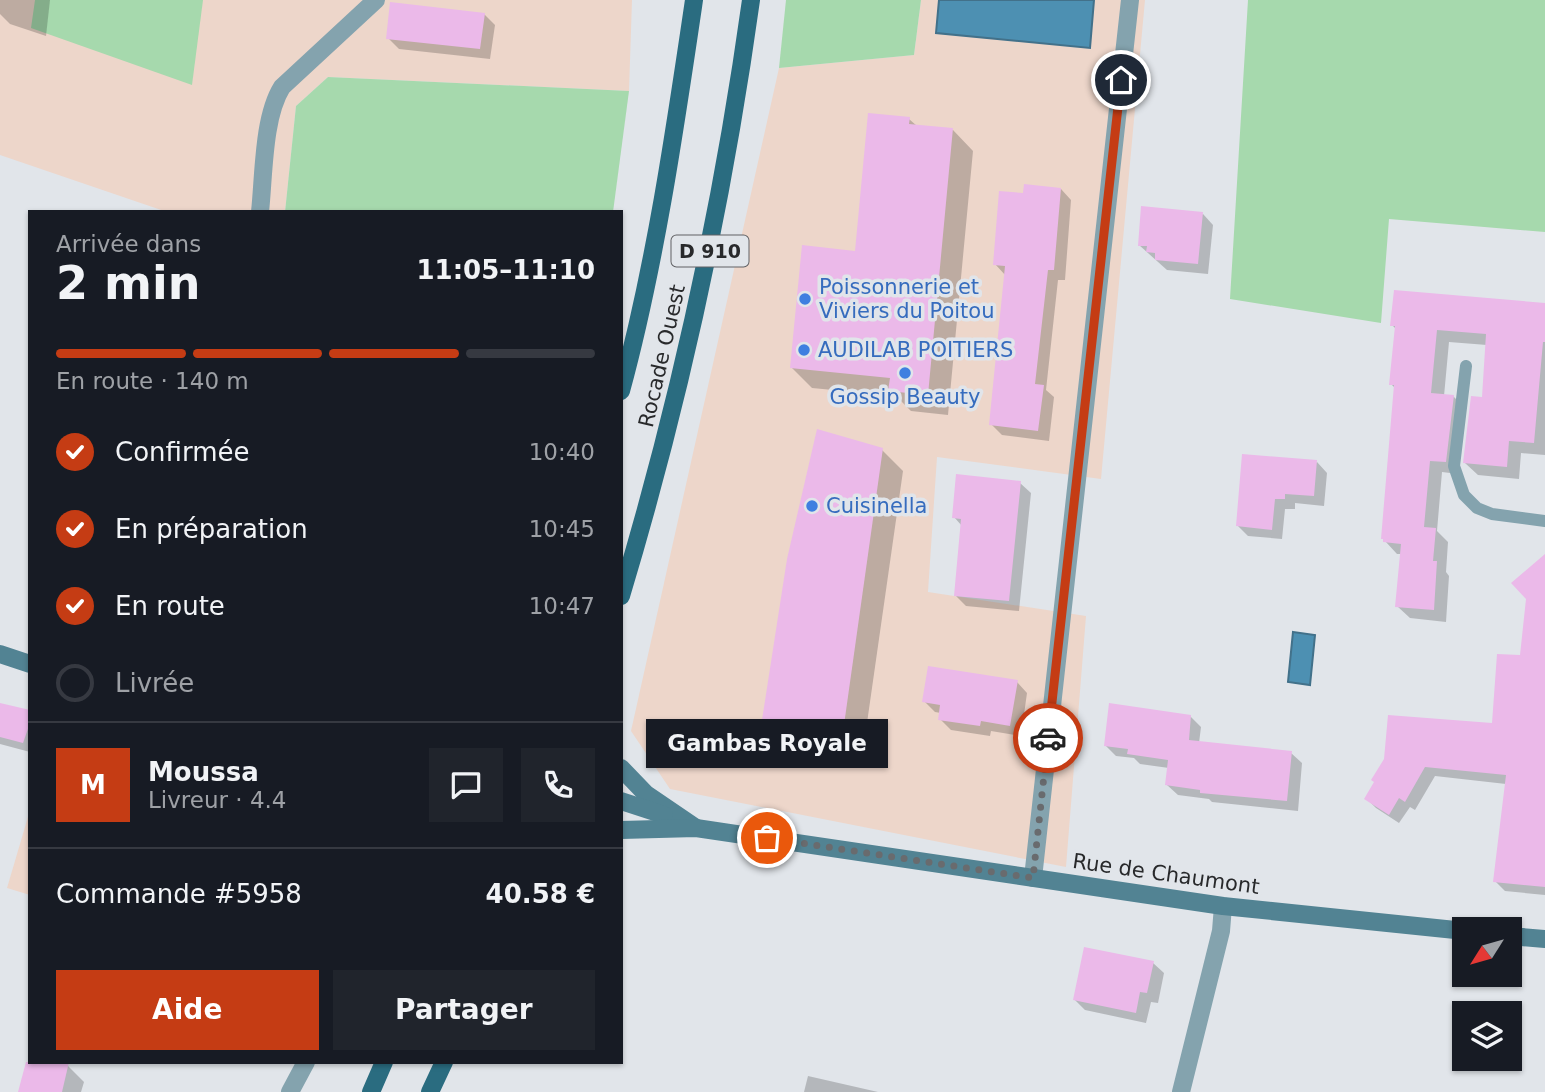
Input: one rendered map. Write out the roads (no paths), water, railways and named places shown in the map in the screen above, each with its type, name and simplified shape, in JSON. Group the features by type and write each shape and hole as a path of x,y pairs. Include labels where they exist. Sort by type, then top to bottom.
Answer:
{"main road":[{"name":"Rocade Ouest","path":"623,382 653,247 694,0"},
{"name":"Rocade Ouest","path":"623,589 680,384 710,251 738,98 751,0"},
{"path":"371,1092 383,1064"},
{"path":"430,1092 443,1064"}],"street":[{"path":"260,210 270,112 276,95 376,0"},
{"path":"1033,878 1130,0"},
{"path":"0,654 28,663"},
{"path":"623,770 646,794 696,828"},
{"name":"Rue de Chaumont","path":"623,801 642,806 696,828"},
{"name":"Rue de Chaumont","path":"623,830 696,828 1223,906 1452,930"},
{"path":"1181,1092 1218,942 1223,906"},
{"path":"1522,937 1545,939"},
{"path":"290,1092 305,1064"}],"lane":[{"path":"1466,366 1454,466 1464,495 1477,508 1492,514 1545,521"}],"water":[{"path":"939,0 1094,0 1090,48 936,33"},
{"path":"1293,632 1315,635 1310,685 1288,682"}],"place":[{"name":"Poissonnerie et Viviers du Poitou","path":"805,299"},
{"name":"AUDILAB POITIERS","path":"804,350"},
{"name":"Gossip Beauty","path":"905,373"},
{"name":"Cuisinella","path":"812,506"},
{"name":"Gambas Royale","path":"767,838"}]}
